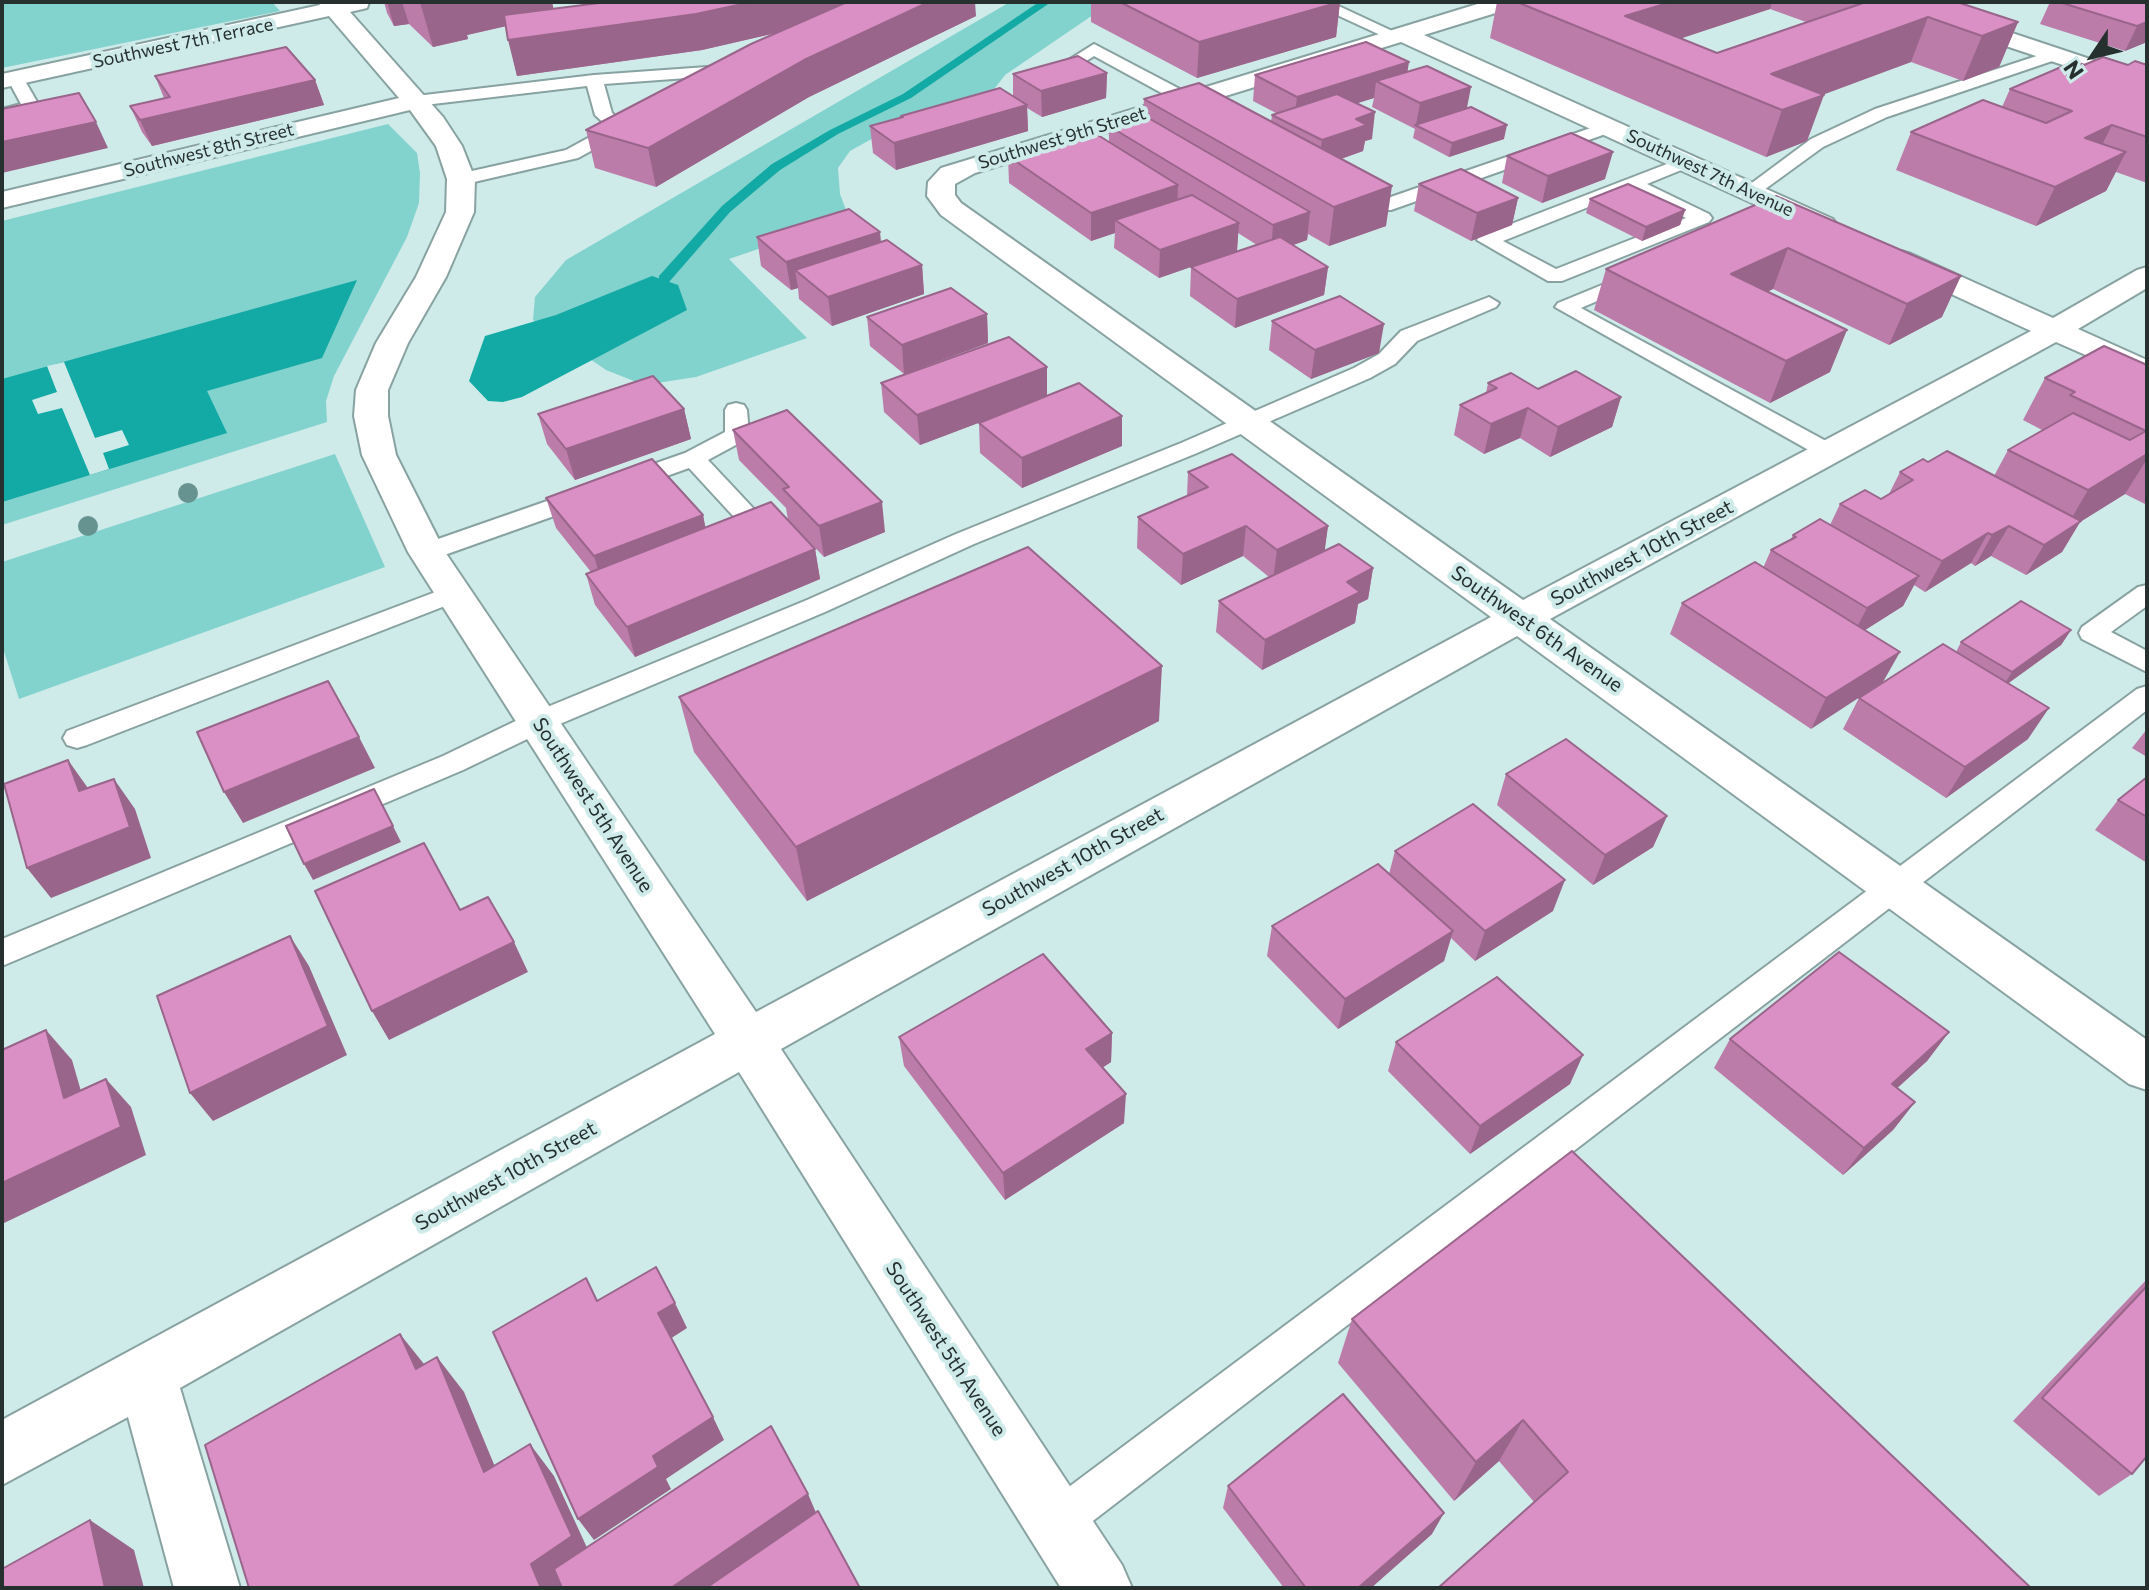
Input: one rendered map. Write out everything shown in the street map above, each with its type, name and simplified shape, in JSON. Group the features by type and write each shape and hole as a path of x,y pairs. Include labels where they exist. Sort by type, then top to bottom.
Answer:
{"street":[{"name":"Southwest 9th Street","path":"942,182 966,167 1507,2"},
{"path":"1897,2 2147,86"},
{"name":"Southwest 7th Terrace","path":"8,80 343,5"},
{"name":"Southwest 5th Avenue","path":"343,5 449,146 461,179 460,212 431,277 392,343 372,390 371,416 379,455 427,552 748,1042 1099,1588"},
{"name":"Southwest 7th Avenue","path":"1399,35 1851,237"},
{"name":"Southwest 8th Street","path":"2,200 416,101"},
{"name":"Southwest 6th Avenue","path":"942,182 941,196 951,209 2147,1068"},
{"path":"1880,250 2147,372"},
{"name":"Southwest 10th Street","path":"2,1454 1347,711 2055,330 2147,276"},
{"path":"147,1376 207,1588"}],"lane":[{"path":"1317,2 1399,35"},
{"path":"1038,84 1094,49 1229,122"},
{"path":"1750,191 1817,143 1881,113 2055,55"},
{"path":"416,101 594,80 729,69 683,93"},
{"path":"2075,84 2104,72"},
{"path":"2,114 31,107 8,80"},
{"path":"594,80 604,115 620,128"},
{"path":"461,179 572,154 645,114"},
{"path":"1342,183 1384,206 1608,127"},
{"path":"1631,183 1702,218 1555,277 1487,240 1631,183 1685,162"},
{"path":"1767,222 1793,211"},
{"path":"1652,271 1565,307 1829,452"},
{"path":"2,953 453,763 538,722 816,606 965,539 1189,448 1362,373 1387,359 1409,336 1489,303"},
{"path":"427,552 693,458 737,435 736,410"},
{"path":"693,458 744,513"},
{"path":"77,738 454,593"},
{"path":"2147,593 2092,633 2147,663"},
{"path":"1057,1522 1555,1165 1897,886 2147,696"}],"shaded area":[{"path":"2,2 272,2 280,11 2,68"},
{"path":"1010,2 1112,2 1005,75 985,101 877,136 850,151 838,168 840,194 849,218 729,259 807,338 696,377 644,385 606,370 533,320 535,297 566,260"},
{"path":"388,124 417,153 419,203 407,237 334,376 326,401 327,422 2,525 2,221"},
{"path":"652,276 678,285 687,310 522,397 503,402 488,401 469,381 485,336 556,315"},
{"path":"357,280 322,358 207,391 227,433 2,502 2,379"},
{"path":"335,454 385,567 19,699 2,645 2,562"}],"pier":[{"path":"64,362 95,438 122,430 129,445 103,453 109,469 90,475 62,408 38,414 32,400 57,392 47,366"}],"building":[{"path":"607,2 752,2 696,14 508,40 504,15"},
{"path":"847,2 929,2 804,60 648,148 586,130 751,44"},
{"path":"1120,2 1340,2 1199,42"},
{"path":"1517,2 1671,2 1625,16 1717,53 1866,2 1957,2 2018,22 1982,36 1928,17 1771,74 1824,95 1782,110"},
{"path":"2059,2 2147,2 2147,22 2137,26"},
{"path":"1366,42 1409,62 1297,97 1255,75"},
{"path":"286,47 315,80 140,120 130,106 170,97 155,76"},
{"path":"1078,56 1107,73 1041,91 1013,74"},
{"path":"2103,57 2128,65 2135,61 2147,65 2147,137 2112,125 2085,138 2126,152 2055,187 1911,132 1983,100 2046,123 2072,111 2010,89 2075,61 2084,65"},
{"path":"1427,66 1471,87 1420,103 1376,81"},
{"path":"1199,83 1392,186 1334,207 1144,99"},
{"path":"1000,88 1027,105 894,143 870,126 901,116"},
{"path":"79,93 96,122 2,142 2,109"},
{"path":"1337,94 1375,112 1356,119 1367,125 1322,140 1272,115"},
{"path":"1471,107 1507,125 1452,143 1415,125"},
{"path":"1145,116 1310,212 1273,225 1109,126"},
{"path":"1093,132 1178,185 1091,213 1008,156"},
{"path":"1571,133 1613,152 1548,176 1507,156"},
{"path":"1461,169 1518,198 1477,213 1419,184"},
{"path":"1628,184 1685,210 1646,227 1590,199"},
{"path":"1192,195 1239,223 1160,250 1115,220"},
{"path":"1776,196 1961,276 1907,304 1788,248 1731,274 1847,330 1786,361 1606,269"},
{"path":"849,209 880,232 786,262 757,237"},
{"path":"1280,237 1328,267 1237,299 1191,267"},
{"path":"887,240 922,265 828,297 795,270"},
{"path":"951,288 987,314 902,345 867,317"},
{"path":"1340,296 1384,324 1315,350 1272,321"},
{"path":"1009,337 1047,367 917,415 881,383"},
{"path":"2104,346 2147,365 2147,454 2088,490 2008,450 2073,413 2130,440 2146,431 2070,395 2075,392 2045,378"},
{"path":"1576,371 1621,397 1558,427 1528,408 1491,424 1460,405 1497,388 1488,383 1511,373 1538,389"},
{"path":"653,376 684,409 566,449 538,414"},
{"path":"1079,383 1122,416 1022,458 979,423"},
{"path":"787,410 882,502 819,526 783,489 789,487 733,430"},
{"path":"1947,451 2081,521 2044,545 2009,526 1992,535 1988,533 1942,561 1840,504 1865,490 1881,499 1913,480 1900,472 1923,459 1928,462"},
{"path":"1232,454 1328,526 1277,550 1246,526 1183,554 1138,517 1208,487 1188,472"},
{"path":"652,459 703,515 594,556 546,498"},
{"path":"771,502 815,549 627,627 586,574"},
{"path":"1820,519 1919,576 1867,608 1771,550"},
{"path":"1339,544 1373,568 1347,582 1360,592 1265,640 1219,601"},
{"path":"1028,547 1162,666 796,847 679,697"},
{"path":"1755,562 1900,652 1826,698 1682,603"},
{"path":"2021,601 2071,630 2012,672 1961,642"},
{"path":"1943,644 2049,708 1965,767 1859,698"},
{"path":"328,681 359,737 224,792 197,732"},
{"path":"1566,739 1667,816 1605,855 1506,774"},
{"path":"68,760 79,791 114,779 130,827 27,868 4,784"},
{"path":"2147,777 2147,817 2118,800"},
{"path":"374,789 393,826 304,864 286,826"},
{"path":"1473,804 1565,880 1485,931 1395,851"},
{"path":"424,843 460,910 488,897 514,942 372,1011 315,891"},
{"path":"1378,864 1453,931 1345,999 1272,926"},
{"path":"290,936 328,1026 190,1093 157,996"},
{"path":"1839,952 1949,1032 1892,1084 1915,1102 1864,1148 1730,1039"},
{"path":"1043,954 1112,1033 1086,1049 1126,1094 1003,1173 899,1037"},
{"path":"1497,977 1583,1055 1480,1126 1396,1042"},
{"path":"46,1030 64,1098 106,1079 121,1127 2,1183 2,1050"},
{"path":"1572,1151 2031,1588 1438,1588 1568,1472 1523,1420 1476,1462 1352,1319"},
{"path":"656,1267 675,1303 658,1313 713,1417 653,1456 658,1467 578,1519 493,1332 586,1278 597,1301"},
{"path":"2147,1286 2147,1456 2132,1474 2042,1398"},
{"path":"400,1334 416,1369 437,1357 484,1472 530,1444 572,1536 531,1564 541,1588 249,1588 205,1445"},
{"path":"1343,1394 1444,1513 1358,1588 1306,1588 1228,1486"},
{"path":"771,1426 808,1494 671,1588 562,1588 554,1569"},
{"path":"818,1511 860,1588 706,1588"},
{"path":"90,1520 105,1588 2,1588 2,1569"}],"waterway":[{"path":"664,279 726,209 776,167 834,132 907,96 1046,2"}]}
